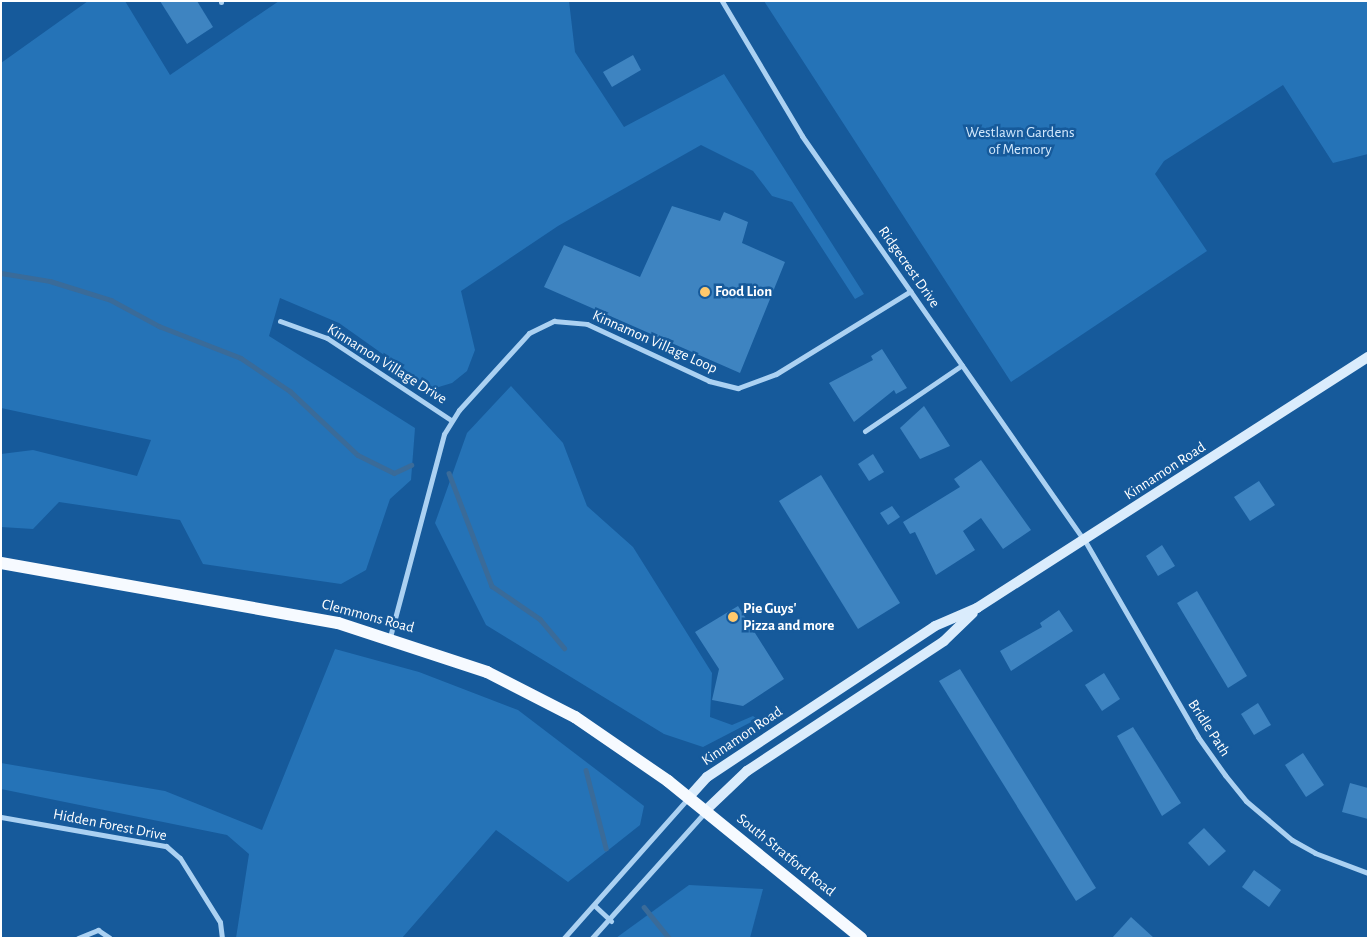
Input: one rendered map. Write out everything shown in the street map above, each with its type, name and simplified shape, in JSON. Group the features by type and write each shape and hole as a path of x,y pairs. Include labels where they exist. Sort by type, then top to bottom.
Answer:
{"main road":[{"name":"Kinnamon Road","path":"689,797 707,777 935,626 977,608 1085,541 1368,358"},
{"name":"Clemmons Road","path":"1,563 296,614 390,637 487,672 538,697 689,797"},
{"name":"Kinnamon Road","path":"706,810 747,771 944,641 977,608"},
{"name":"South Stratford Road","path":"689,797 861,938"}],"street":[{"name":"Ridgecrest Drive","path":"722,1 802,136 1085,541"},
{"name":"Kinnamon Village Loop","path":"390,637 434,461 452,420 518,341 544,324 587,324 709,381 738,388 776,374 911,291"},
{"name":"Kinnamon Village Drive","path":"280,321 327,338 452,420"},
{"path":"865,431 962,365"},
{"name":"Bridle Path","path":"1085,541 1198,737 1246,801 1315,854 1368,873"},
{"name":"Kinnamon Road","path":"564,938 595,906 689,797"},
{"name":"Kinnamon Road","path":"592,938 611,921 706,810"},
{"name":"Hidden Forest Drive","path":"1,817 166,846 180,858 220,922 222,938"},
{"path":"595,906 611,921"},
{"path":"78,938 98,930 110,938"}],"green space":[{"path":"88,1 125,1 170,75 279,1 569,1 575,52 624,127 724,74 864,294 855,299 792,202 772,196 753,171 701,145 558,226 461,291 475,350 467,371 452,383 432,389 339,323 280,298 269,336 415,428 411,480 390,499 366,570 341,584 203,564 180,520 59,502 33,529 1,527 1,454 33,450 137,476 151,440 1,408 1,63"},
{"name":"Westlawn Gardens of Memory","path":"764,1 1368,1 1368,154 1333,163 1283,85 1164,161 1155,174 1207,251 1011,382"},
{"path":"511,386 563,443 587,506 633,547 712,673 710,717 732,725 753,716 757,719 703,747 664,734 486,625 435,523 467,433"},
{"path":"335,649 419,672 518,710 644,806 640,825 568,882 496,830 402,938 236,938 249,854 227,835 1,789 1,763 165,791 262,830"},
{"path":"689,885 763,889 750,938 616,938"}],"building":[{"path":"160,1 197,1 213,27 187,44"},
{"path":"633,55 641,70 612,87 603,72"},
{"path":"672,206 720,221 724,212 748,222 742,243 785,262 740,373 544,287 564,245 640,277"},
{"path":"882,349 907,388 896,394 894,390 854,422 829,383 873,360 871,356"},
{"path":"924,406 950,446 920,459 900,428"},
{"path":"873,454 884,472 869,481 858,464"},
{"path":"981,460 1031,530 1003,549 981,518 963,531 975,550 936,575 915,532 910,534 903,522 960,487 954,479"},
{"path":"821,475 900,603 858,629 779,501"},
{"path":"1259,481 1275,505 1250,521 1234,497"},
{"path":"892,506 900,517 888,525 880,513"},
{"path":"1162,545 1175,566 1158,576 1146,556"},
{"path":"1197,591 1247,676 1228,688 1177,603"},
{"path":"738,606 784,679 743,706 712,700 719,669 695,632"},
{"path":"1059,610 1073,631 1011,671 1000,651 1042,627 1040,623"},
{"path":"960,669 1096,888 1076,901 939,681"},
{"path":"1104,673 1120,699 1102,711 1085,685"},
{"path":"1258,703 1271,725 1254,735 1241,714"},
{"path":"1133,727 1181,803 1162,816 1117,736"},
{"path":"1303,753 1324,785 1306,797 1285,765"},
{"path":"1350,783 1368,788 1368,819 1342,812"},
{"path":"1204,828 1226,851 1209,866 1188,843"},
{"path":"1254,870 1281,890 1269,907 1242,887"},
{"path":"1131,917 1154,938 1112,938"}],"waterway":[{"path":"1,273 50,281 111,300 159,326 241,358 290,391 358,455 394,473 411,465"},
{"path":"449,473 492,586 540,619 564,648"},
{"path":"586,770 606,848"},
{"path":"644,907 669,938"}],"place":[{"name":"Food Lion","path":"705,292"},
{"name":"Pie Guys' Pizza and more","path":"733,617"}]}
